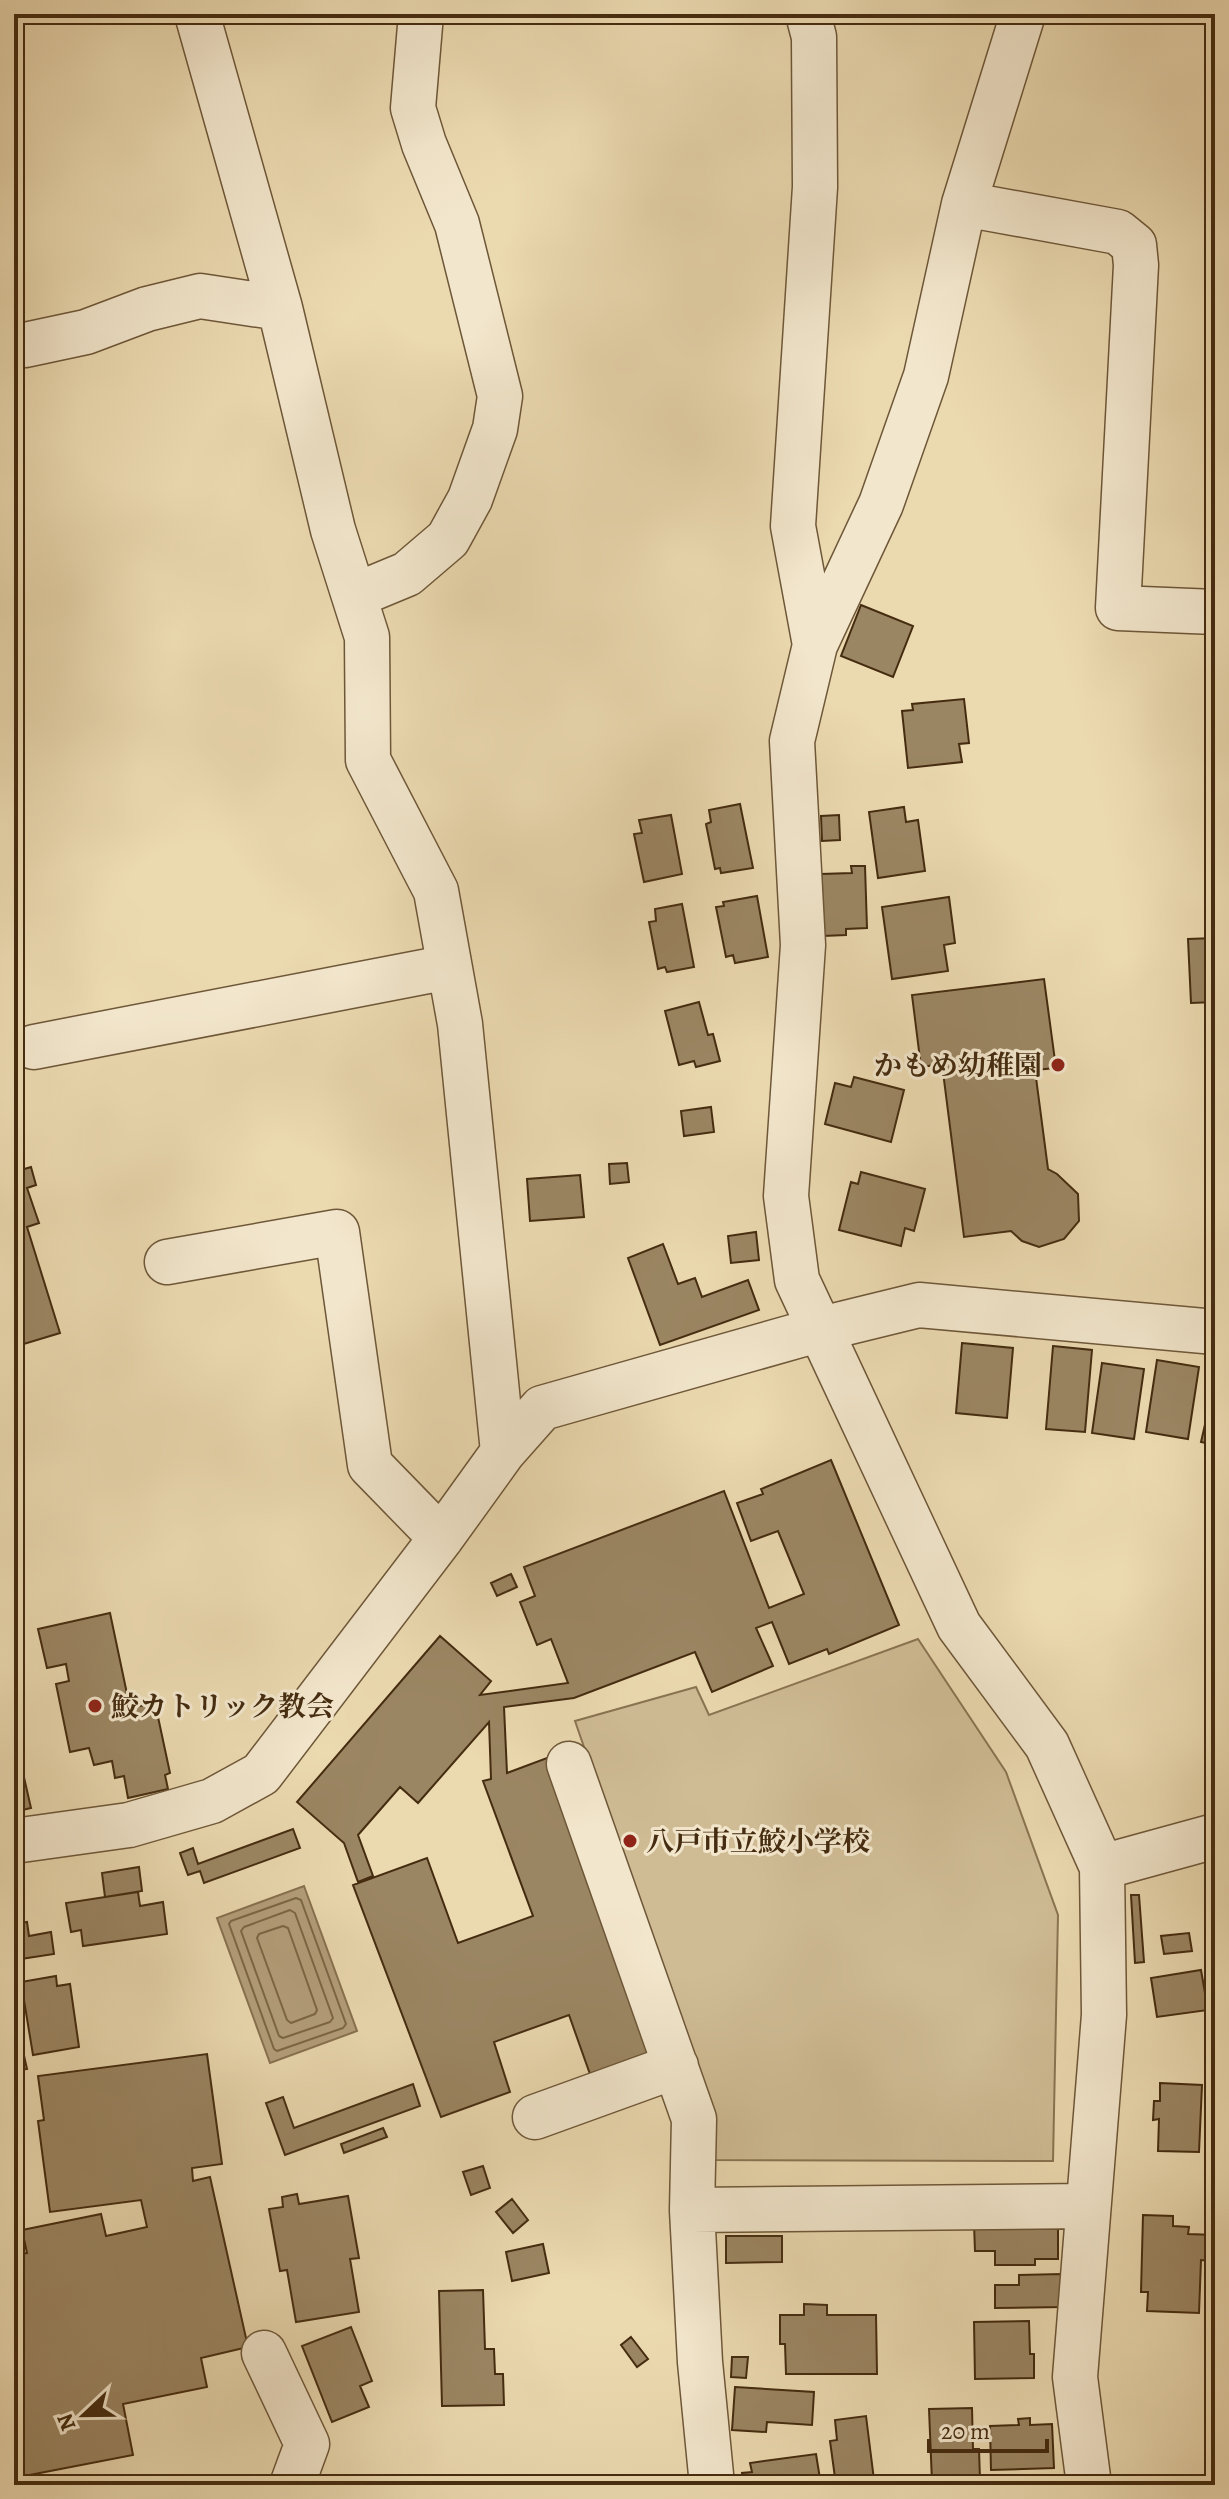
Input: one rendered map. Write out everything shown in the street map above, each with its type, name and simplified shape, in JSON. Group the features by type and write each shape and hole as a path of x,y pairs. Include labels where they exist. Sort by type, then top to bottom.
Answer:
{"street":[{"path":"197,14 280,308 333,530 367,637 368,760 436,891 460,1024 503,1452"},
{"path":"354,596 407,574 448,539 470,499 495,429 500,396 457,224 424,144 413,108 421,14"},
{"path":"808,14 814,37 815,187 793,526 815,645"},
{"path":"1023,14 964,204 926,376 881,504 815,645 792,741 803,945 786,1196 797,1280 959,1626 1047,1745 1102,1867 1104,2015 1075,2377 1089,2485"},
{"path":"964,204 1118,232 1134,245 1136,265 1118,608 1215,612"},
{"path":"18,337 86,332 147,309 200,296 280,308"},
{"path":"34,1047 449,967"},
{"path":"167,1262 337,1232 370,1465 441,1538"},
{"path":"14,1841 129,1825 212,1801 261,1774 503,1452 542,1408 821,1329 919,1305 1215,1332"},
{"path":"569,1764 694,2119 692,2210 700,2362 712,2485"},
{"path":"1102,1867 1215,1836"},
{"path":"535,2117 676,2066"},
{"path":"692,2210 1087,2206"},
{"path":"264,2353 307,2444 292,2485"}],"shaded area":[{"path":"918,1639 1006,1772 1058,1915 1053,2161 712,2160 712,2117 575,1721 696,1687 709,1715"}],"water":[{"path":"304,1886 357,2031 270,2063 217,1918"}],"building":[{"path":"861,605 913,626 893,677 841,656"},
{"path":"964,699 969,743 959,744 962,762 908,768 902,711 913,710 912,704"},
{"path":"740,804 753,868 721,873 720,868 715,869 706,824 711,822 709,810"},
{"path":"904,807 906,822 918,820 925,871 878,878 869,812"},
{"path":"671,815 682,874 644,882 634,834 642,833 639,820"},
{"path":"839,815 840,840 822,841 821,816"},
{"path":"851,866 865,866 867,928 846,929 846,935 823,936 821,874 852,873"},
{"path":"757,896 768,957 735,963 733,955 726,957 716,907 724,906 723,902"},
{"path":"949,897 955,943 944,945 948,971 892,979 882,907"},
{"path":"682,904 694,967 667,972 665,967 658,969 649,922 656,921 655,909"},
{"path":"1215,938 1215,1002 1191,1003 1188,939"},
{"path":"1044,979 1056,1068 1035,1070 1048,1169 1078,1194 1079,1221 1064,1239 1039,1247 1022,1241 1011,1231 964,1237 942,1064 921,1067 912,995"},
{"path":"699,1002 708,1035 713,1034 720,1061 696,1067 694,1061 679,1065 665,1011"},
{"path":"854,1077 904,1090 891,1142 825,1124 835,1083 851,1087"},
{"path":"711,1107 714,1132 684,1136 681,1111"},
{"path":"627,1163 629,1182 610,1184 609,1164"},
{"path":"31,1167 36,1185 27,1188 39,1223 27,1227 60,1333 14,1347 14,1172"},
{"path":"861,1172 925,1189 914,1231 905,1228 901,1246 839,1230 851,1182 858,1184"},
{"path":"580,1175 584,1217 530,1221 527,1179"},
{"path":"756,1232 759,1260 731,1263 728,1236"},
{"path":"663,1244 678,1284 695,1278 702,1297 748,1280 759,1310 660,1345 628,1258"},
{"path":"962,1343 1013,1348 1007,1418 956,1413"},
{"path":"1053,1346 1092,1350 1085,1432 1046,1429"},
{"path":"1157,1360 1199,1367 1188,1439 1146,1432"},
{"path":"1102,1363 1144,1369 1134,1439 1092,1433"},
{"path":"1215,1381 1215,1445 1201,1442"},
{"path":"831,1460 899,1625 829,1654 827,1649 789,1664 772,1622 756,1628 773,1666 712,1692 695,1652 574,1698 504,1707 507,1773 547,1758 656,2053 591,2077 569,2015 494,2042 510,2092 441,2117 353,1885 427,1858 458,1943 533,1916 483,1781 491,1779 489,1722 418,1803 400,1787 358,1835 373,1876 358,1882 344,1843 297,1802 440,1636 491,1681 480,1695 568,1683 551,1639 537,1645 520,1602 535,1596 524,1567 724,1491 769,1608 804,1594 778,1531 751,1541 737,1503 763,1494 761,1489"},
{"path":"511,1574 517,1587 497,1596 491,1583"},
{"name":"鮫カトリック教会","path":"110,1613 130,1708 155,1703 170,1773 165,1775 168,1789 128,1798 124,1776 115,1778 112,1761 94,1765 89,1748 70,1752 56,1684 69,1681 66,1664 47,1668 38,1629"},
{"path":"14,1739 31,1808 14,1812"},
{"path":"293,1829 300,1848 204,1883 200,1871 188,1875 180,1853 193,1848 198,1864"},
{"path":"139,1867 142,1891 105,1897 102,1873"},
{"path":"138,1892 140,1906 163,1902 167,1934 83,1946 81,1930 71,1932 66,1903"},
{"path":"1131,1895 1139,1895 1144,1962 1135,1963"},
{"path":"27,1922 29,1936 51,1932 54,1954 14,1960 14,1924"},
{"path":"1189,1933 1192,1951 1164,1954 1161,1936"},
{"path":"1201,1970 1208,2010 1157,2017 1151,1978"},
{"path":"56,1976 57,1986 70,1984 79,2047 33,2055 21,1982"},
{"path":"14,2011 27,2069 14,2071"},
{"path":"207,2054 222,2164 192,2168 193,2181 210,2177 248,2347 201,2358 207,2387 123,2404 133,2455 14,2478 14,2256 27,2253 22,2230 101,2214 106,2236 147,2227 141,2200 50,2212 38,2121 44,2120 38,2076"},
{"path":"1160,2083 1202,2085 1199,2152 1158,2151 1159,2119 1153,2120 1154,2101 1160,2101"},
{"path":"413,2084 420,2106 285,2155 266,2103 283,2097 294,2128"},
{"path":"383,2128 387,2137 344,2153 341,2144"},
{"path":"483,2166 490,2188 471,2195 463,2172"},
{"path":"297,2194 299,2204 348,2196 359,2258 350,2259 359,2312 296,2322 287,2270 280,2271 269,2209 283,2207 282,2197"},
{"path":"512,2199 528,2220 513,2233 496,2212"},
{"path":"1143,2215 1173,2216 1173,2226 1189,2227 1188,2234 1215,2235 1215,2261 1201,2260 1199,2313 1147,2311 1148,2292 1141,2292"},
{"path":"974,2224 1058,2224 1058,2259 1035,2259 1035,2265 995,2265 995,2251 975,2251"},
{"path":"726,2236 782,2236 782,2262 726,2263"},
{"path":"543,2244 549,2273 512,2281 506,2252"},
{"path":"1062,2274 1062,2307 995,2308 995,2285 1019,2285 1019,2275"},
{"path":"483,2290 485,2349 494,2349 495,2374 503,2374 504,2405 442,2406 439,2291"},
{"path":"804,2304 827,2305 827,2315 876,2315 877,2374 786,2374 785,2344 780,2344 780,2315 804,2315"},
{"path":"1029,2321 1034,2378 975,2379 974,2322"},
{"path":"351,2327 372,2381 360,2386 369,2407 332,2422 302,2346"},
{"path":"631,2337 648,2359 637,2367 621,2345"},
{"path":"732,2357 748,2357 746,2378 731,2377"},
{"path":"735,2387 814,2392 812,2425 767,2422 766,2432 732,2430"},
{"path":"972,2408 973,2449 979,2449 980,2480 932,2482 929,2409"},
{"path":"866,2416 874,2480 836,2485 830,2441 837,2440 835,2420"},
{"path":"1030,2418 1030,2425 1052,2424 1054,2468 991,2470 990,2426 1019,2425 1018,2419"},
{"path":"816,2454 821,2485 743,2485 742,2473 752,2472 750,2463"}],"place":[{"name":"かもめ幼稚園","path":"1058,1065"},
{"name":"鮫カトリック教会","path":"95,1706"},
{"name":"八戸市立鮫小学校","path":"630,1841"}]}
